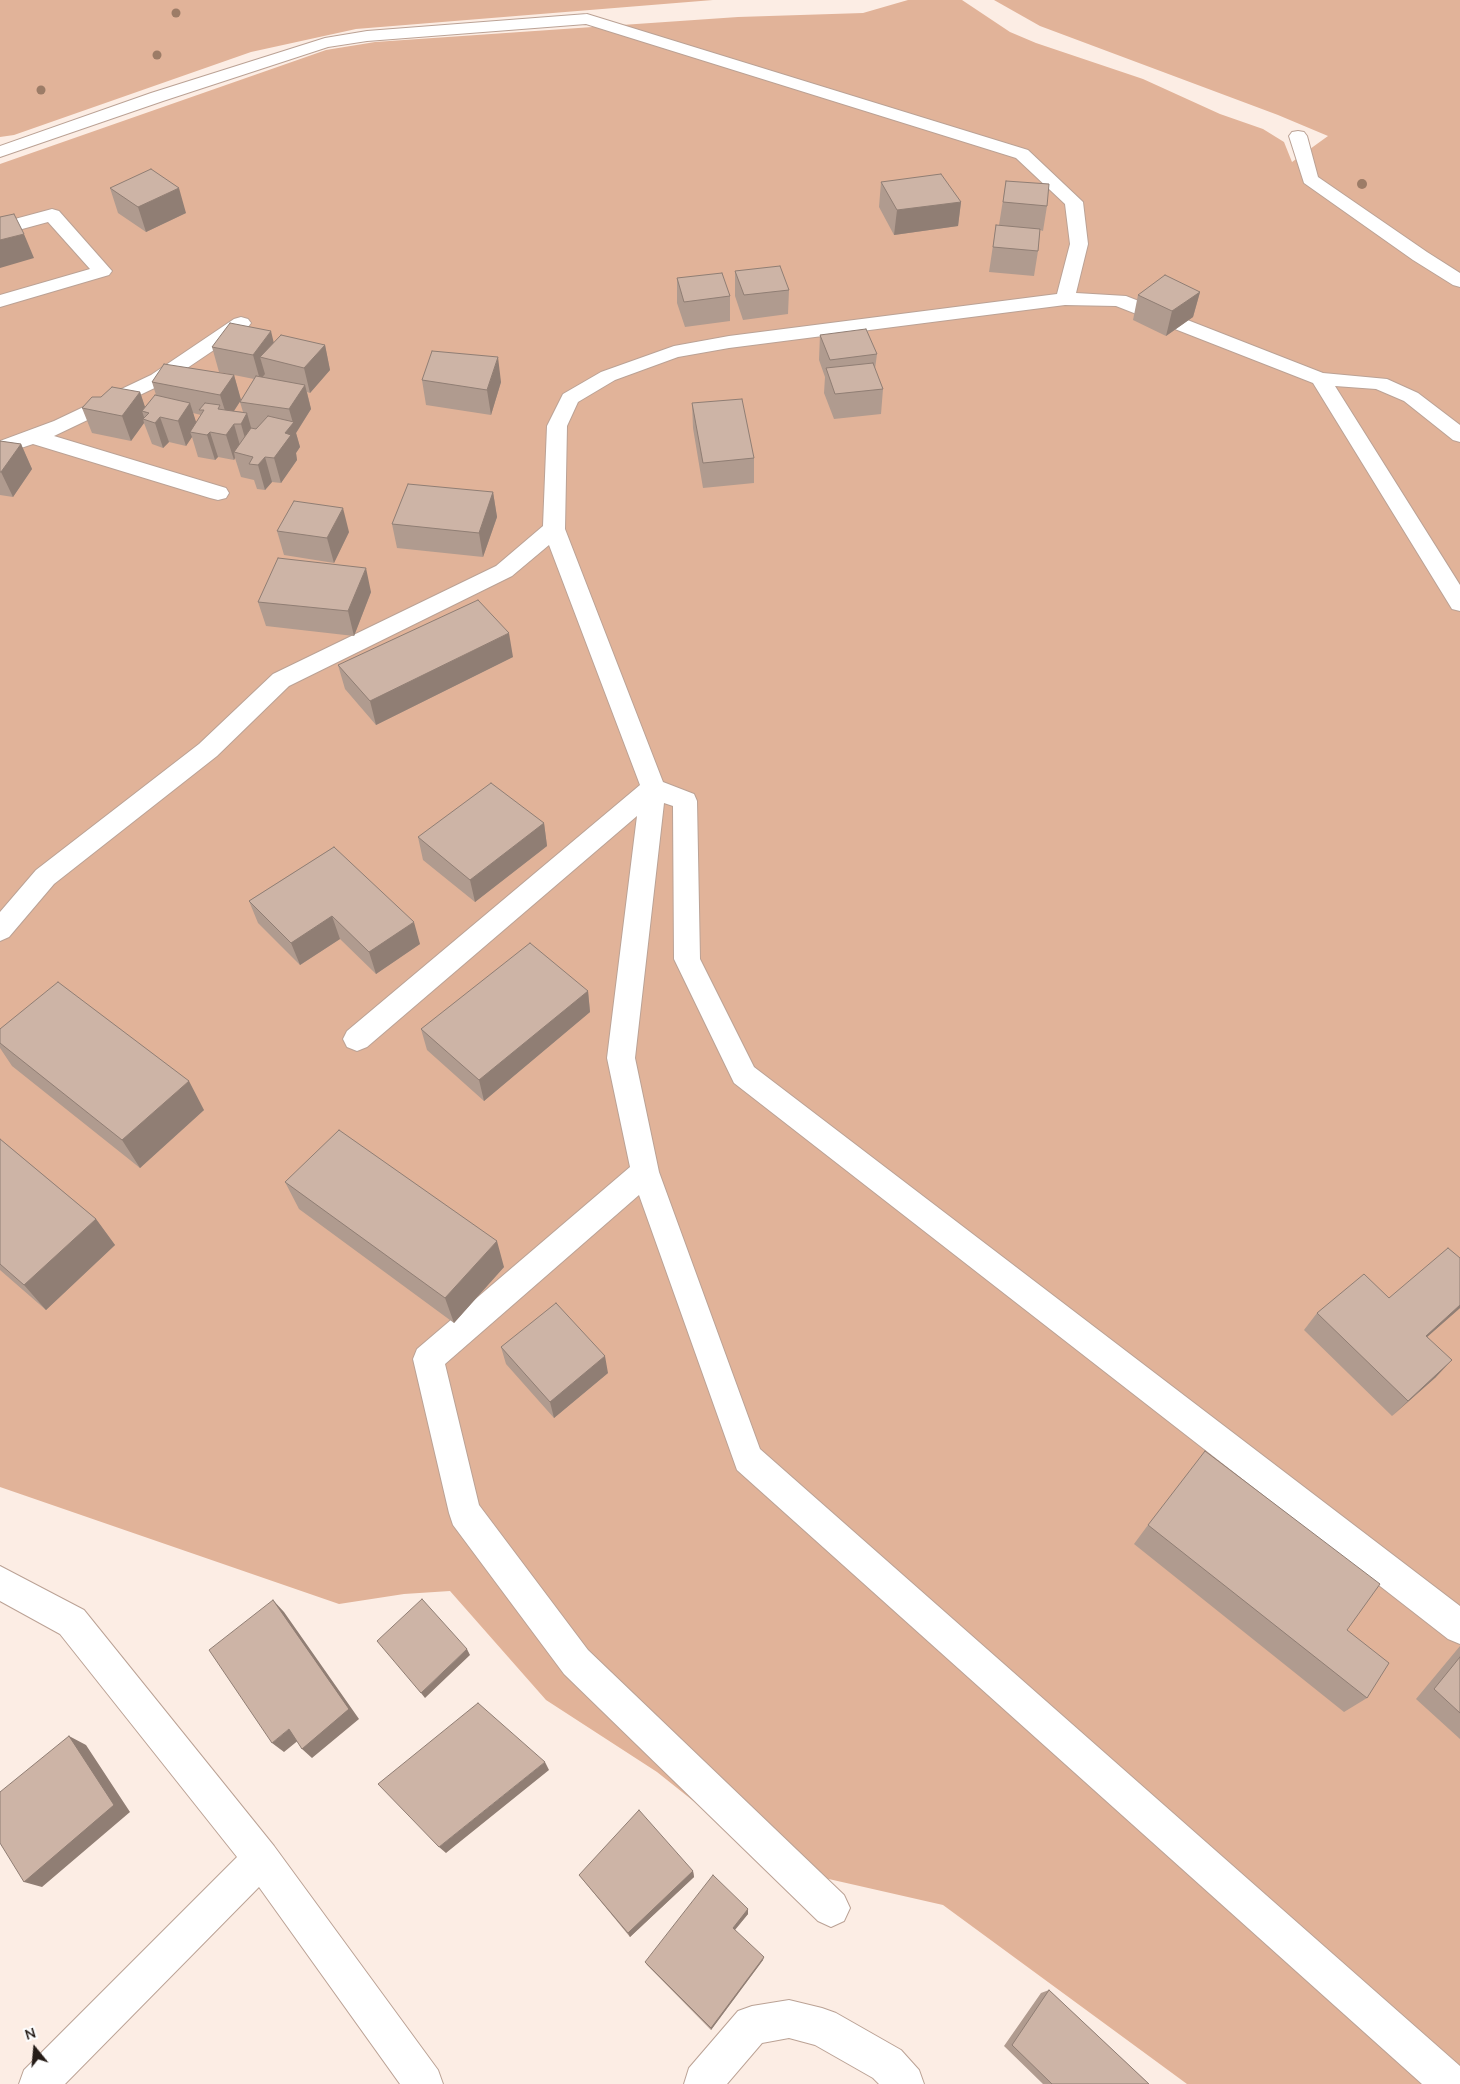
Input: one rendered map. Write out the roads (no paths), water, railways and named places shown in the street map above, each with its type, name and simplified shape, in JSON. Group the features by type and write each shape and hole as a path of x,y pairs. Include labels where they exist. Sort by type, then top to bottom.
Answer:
{"street":[{"path":"0,152 157,97 324,43 367,36 587,19 1022,154 1074,202 1079,244 1065,299"},
{"path":"1298,136 1310,180 1460,282"},
{"path":"0,229 52,215 102,271 0,301"},
{"path":"1451,2084 748,1459 645,1172 621,1058 653,788 554,529 557,426 570,398 608,376 674,352 729,342 1065,299 1120,300 1320,379 1380,383 1411,397 1460,435"},
{"path":"0,448 61,426 158,379 241,324"},
{"path":"1320,379 1460,603"},
{"path":"31,436 218,493"},
{"path":"0,930 45,877 208,750 281,680 504,571 554,529"},
{"path":"357,1039 653,788"},
{"path":"653,788 685,801 687,959 744,1075 1460,1627"},
{"path":"645,1172 428,1359 465,1513 576,1662 831,1908"},
{"path":"2,1587 72,1622 261,1859 424,2084"},
{"path":"38,2084 261,1859"},
{"path":"703,2082 752,2025 789,2019 822,2027 887,2064 905,2084"}]}
